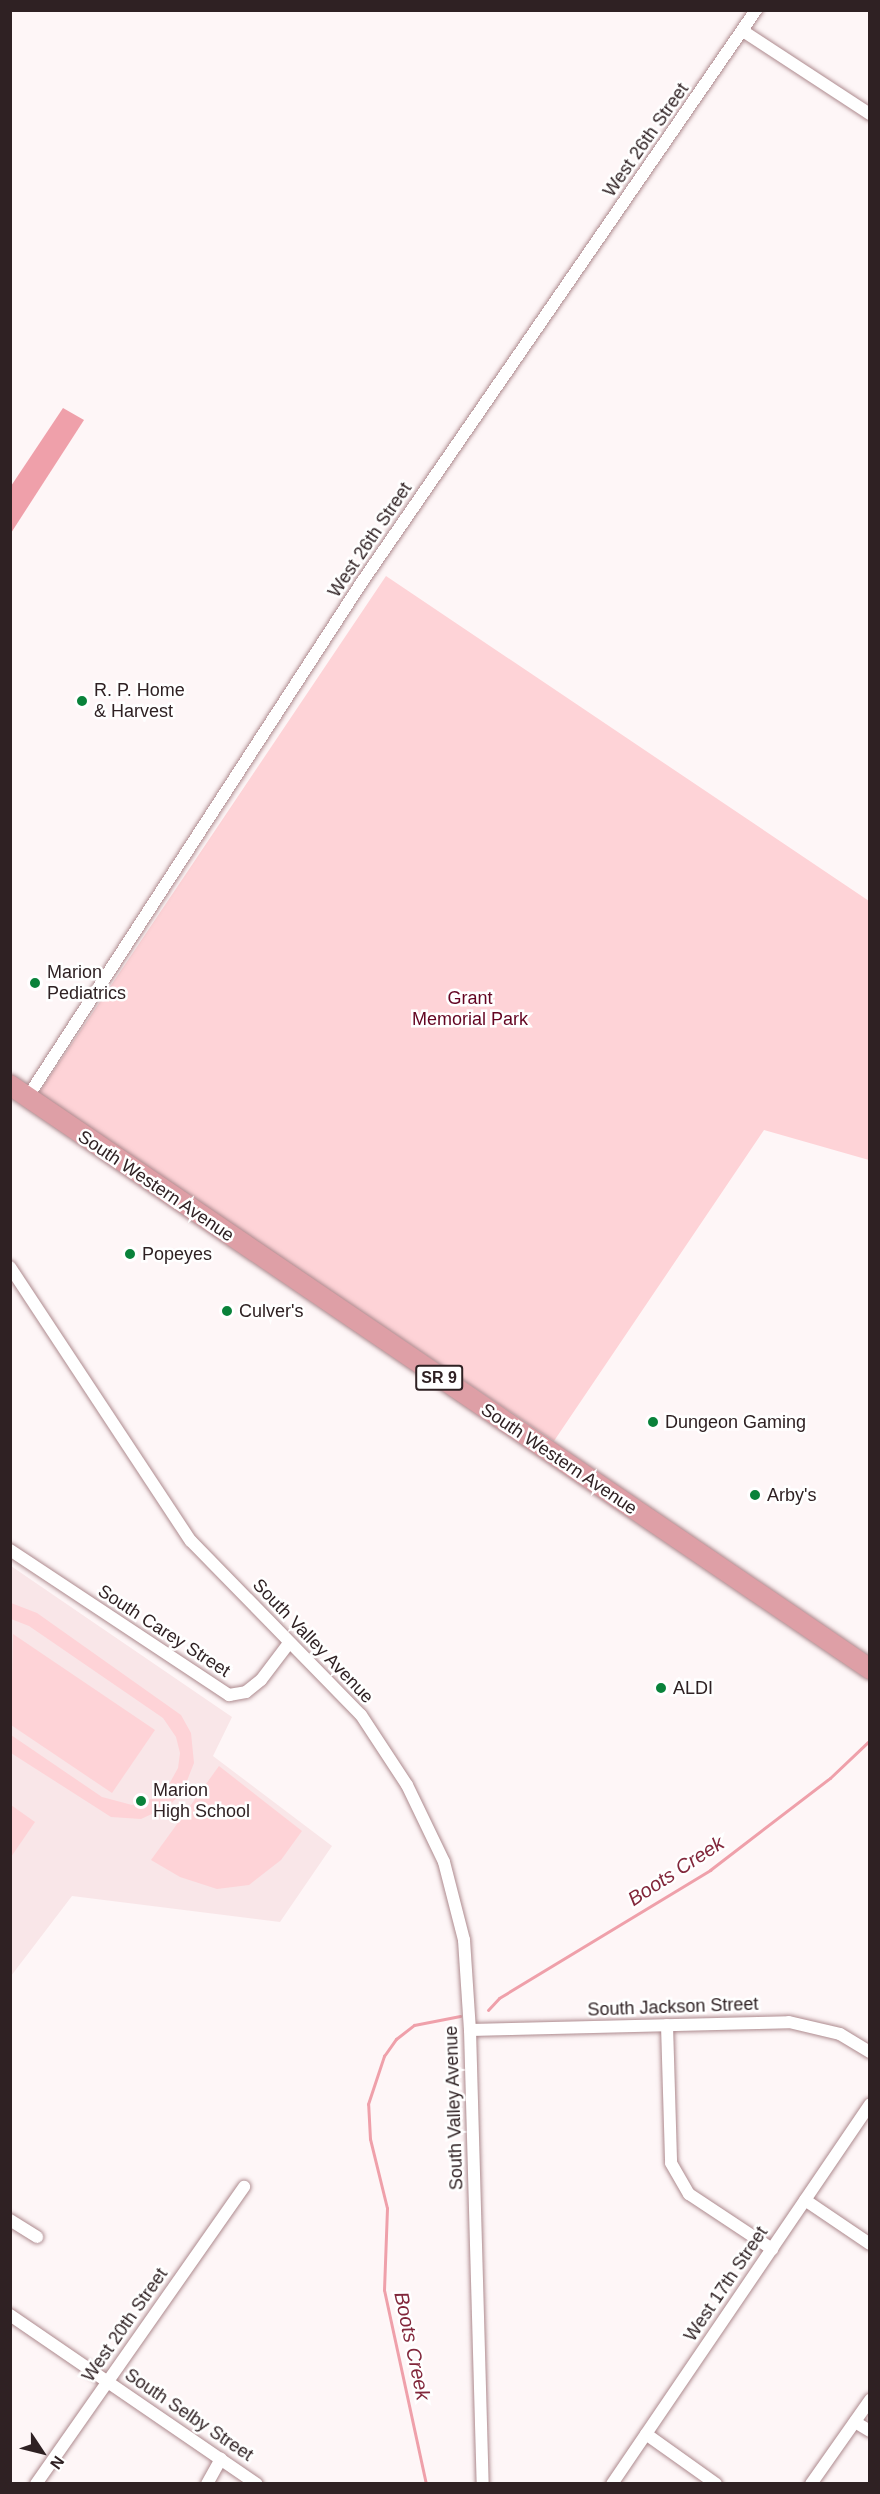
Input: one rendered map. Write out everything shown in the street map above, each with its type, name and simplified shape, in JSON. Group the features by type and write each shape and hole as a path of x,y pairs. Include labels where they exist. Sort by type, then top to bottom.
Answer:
{"highway":[{"name":"South Western Avenue","path":"10,1085 870,1669"}],"street":[{"name":"West 26th Street","path":"27,1098 362,582 756,10"},
{"path":"742,31 870,114"},
{"name":"South Valley Avenue","path":"10,1267 191,1541 361,1715 407,1785 444,1862 464,1940 470,2030 483,2484"},
{"name":"South Carey Street","path":"10,1550 229,1695 246,1692 261,1680 289,1642"},
{"name":"South Jackson Street","path":"470,2030 789,2022 840,2034 870,2052"},
{"path":"667,2025 671,2163 689,2194 772,2249"},
{"name":"West 17th Street","path":"612,2484 870,2104"},
{"name":"West 20th Street","path":"36,2484 244,2187"},
{"path":"806,2200 870,2244"},
{"path":"10,2220 37,2237"},
{"name":"South Selby Street","path":"10,2315 257,2484"},
{"path":"811,2484 870,2400"},
{"path":"855,2422 870,2431"},
{"path":"646,2434 716,2484"},
{"path":"207,2484 221,2459"}],"shaded area":[{"path":"63,408 84,420 11,533 11,486"},
{"name":"Marion High School","path":"11,1566 232,1717 213,1756 332,1846 280,1922 72,1896 11,1976"}],"green space":[{"name":"Grant Memorial Park","path":"386,576 869,901 869,1160 764,1130 554,1441 38,1094"},
{"path":"11,1603 37,1613 181,1715 191,1733 194,1763 183,1791 169,1806 141,1819 111,1817 11,1753 11,1735 102,1797 132,1805 154,1798 167,1788 178,1768 180,1753 176,1737 163,1718 29,1626 11,1619"},
{"path":"13,1634 155,1730 112,1793 11,1725"},
{"path":"219,1766 302,1831 281,1860 249,1885 217,1889 180,1877 151,1860"},
{"path":"11,1805 35,1822 11,1857"}],"waterway":[{"name":"Boots Creek","path":"488,2010 499,1998 710,1870 830,1778 870,1740"},
{"name":"Boots Creek","path":"426,2484 384,2290 387,2208 370,2139 368,2104 384,2056 396,2039 414,2025 460,2016"}],"place":[{"name":"R. P. Home & Harvest","path":"82,701"},
{"name":"Marion Pediatrics","path":"35,983"},
{"name":"Popeyes","path":"130,1254"},
{"name":"Culver's","path":"227,1311"},
{"name":"Dungeon Gaming","path":"653,1422"},
{"name":"Arby's","path":"755,1495"},
{"name":"ALDI","path":"661,1688"},
{"name":"Marion High School","path":"141,1801"}]}
